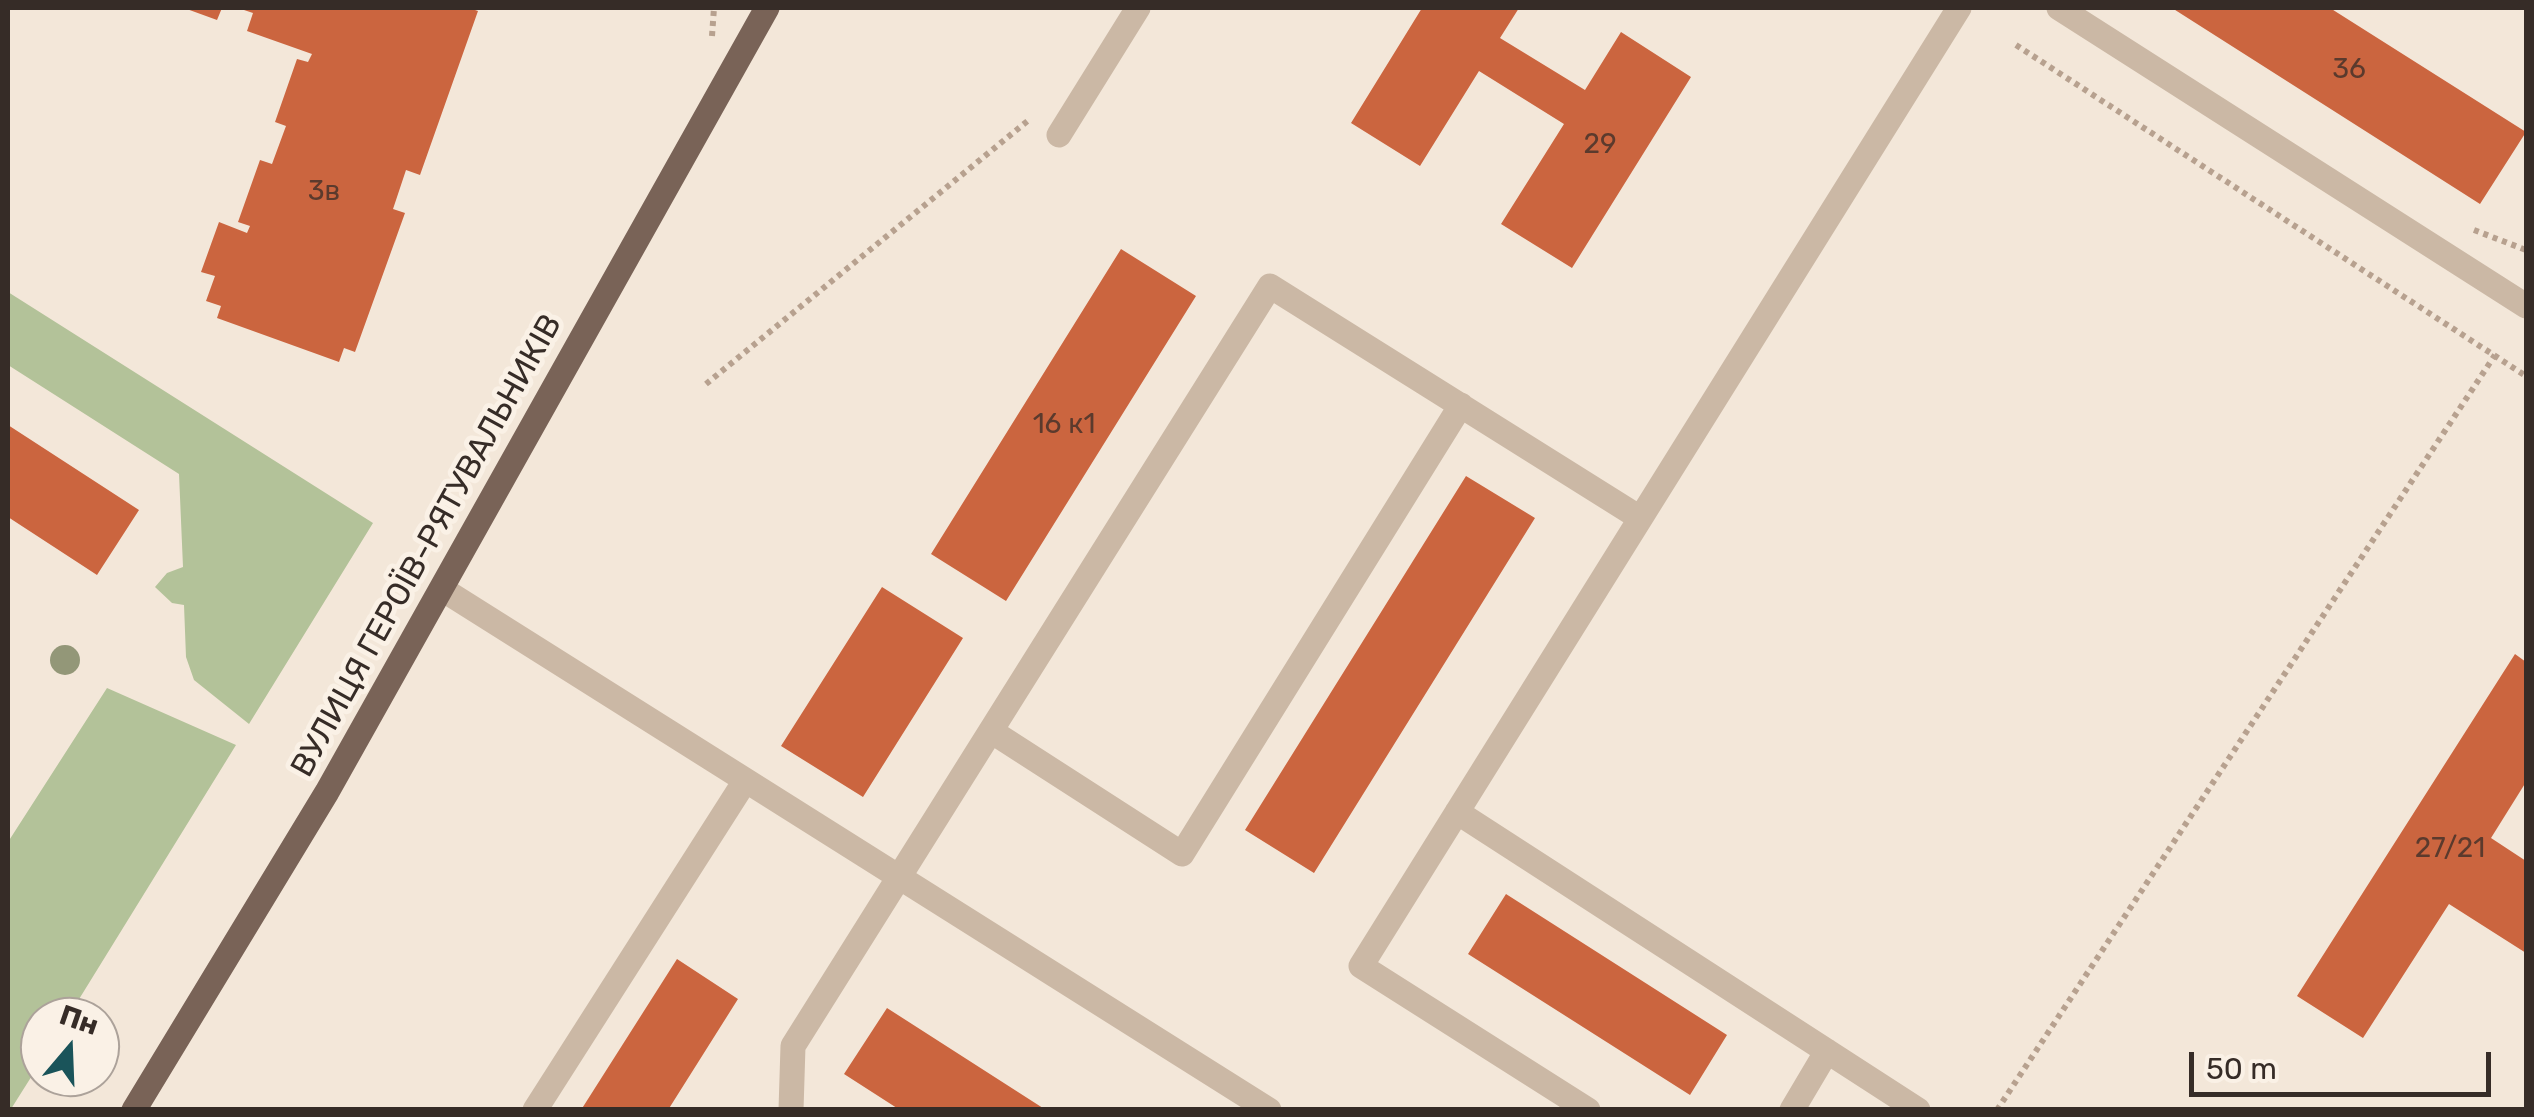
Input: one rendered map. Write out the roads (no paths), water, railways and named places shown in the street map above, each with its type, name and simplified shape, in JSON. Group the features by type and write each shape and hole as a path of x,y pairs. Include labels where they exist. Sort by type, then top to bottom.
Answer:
{"main road":[{"name":"ВУЛИЦЯ ГЕРОЇВ-РЯТУВАЛЬНИКІВ","path":"134,1110 326,792 767,8"}],"street":[{"path":"1059,135 1138,8"},
{"path":"1588,1110 1361,966 1959,8"},
{"path":"2059,8 2526,306"},
{"path":"791,1110 794,1046 1270,286 1640,518"},
{"path":"992,730 1182,854 1461,405"},
{"path":"442,590 1269,1110"},
{"path":"535,1110 746,781"},
{"path":"1457,812 1918,1110"},
{"path":"1792,1110 1827,1051"}]}
